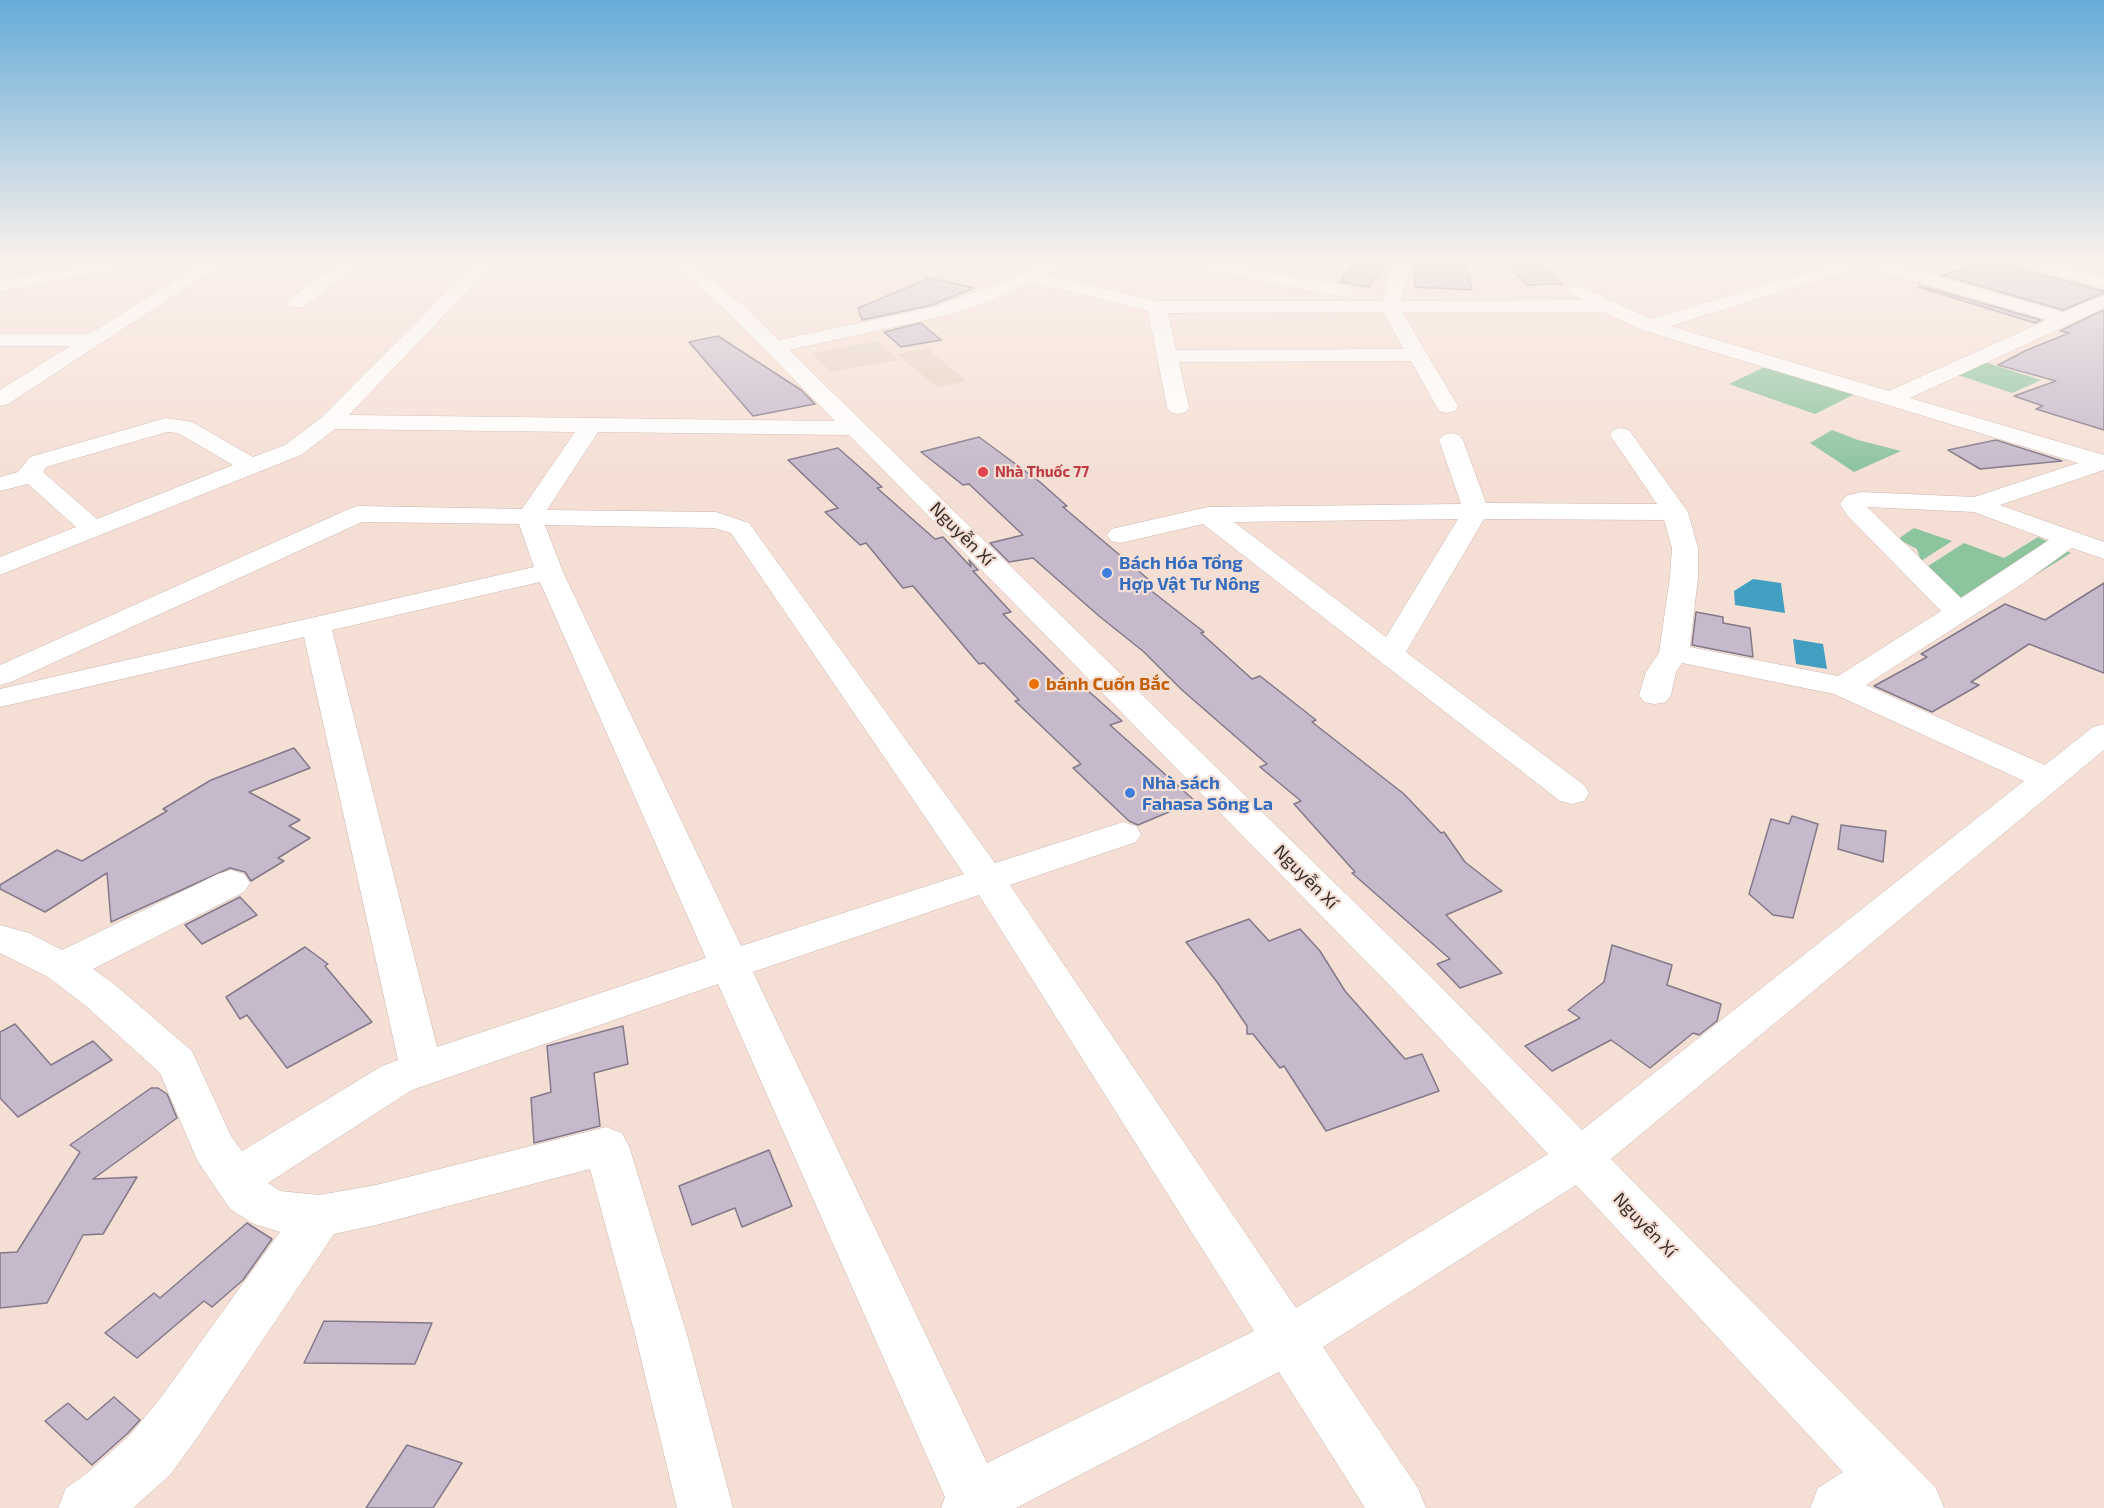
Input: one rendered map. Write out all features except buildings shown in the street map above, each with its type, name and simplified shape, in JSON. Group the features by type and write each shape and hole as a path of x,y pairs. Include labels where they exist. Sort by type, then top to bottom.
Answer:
{"street":[{"path":"0,399 107,331"},
{"path":"0,567 293,450 330,422 418,331"},
{"name":"Nguyễn Xí","path":"758,331 1417,988 1901,1492"},
{"path":"774,347 847,331"},
{"path":"1162,331 1178,407"},
{"path":"1405,331 1416,355 1448,406"},
{"path":"1667,331 2103,463"},
{"path":"1890,399 2038,331"},
{"path":"0,340 93,340"},
{"path":"1167,356 1416,355"},
{"path":"1728,370 1756,358"},
{"path":"330,422 855,428"},
{"path":"529,517 591,425"},
{"path":"93,530 30,473 38,462 166,426 184,427 251,466"},
{"path":"1621,435 1675,512 1685,548 1684,577 1674,653 1661,672 1655,695"},
{"path":"1451,440 1476,511"},
{"path":"1977,505 2031,485 2103,463"},
{"path":"0,484 33,476"},
{"path":"1959,612 1903,558 1853,504 1861,499 1977,505 2104,551"},
{"path":"1120,535 1208,515 1476,511 1675,512"},
{"path":"1390,654 1476,511"},
{"path":"0,676 358,514 716,520 740,528 987,879 1398,1508"},
{"path":"1208,515 1572,793"},
{"path":"529,517 549,572 972,1504 1289,1340 1580,1158 2104,734"},
{"path":"1843,686 2069,538"},
{"path":"0,698 549,572"},
{"path":"316,625 421,1069"},
{"path":"1674,653 1843,686 2048,779"},
{"path":"236,1179 397,1078 1123,834"},
{"path":"62,968 231,883"},
{"path":"0,939 15,943 62,968 100,995 177,1063 213,1147 246,1195 271,1210 319,1216 376,1205 606,1146 662,1338 705,1508"},
{"path":"86,1508 106,1494 150,1455 178,1419 319,1216"},
{"path":"1838,1508 1901,1492"}],"shaded area":[{"path":"878,341 898,360 831,372 812,353"},
{"path":"927,348 967,381 937,387 897,354"}],"green space":[{"path":"1981,361 2041,380 2012,393 1955,374"},
{"path":"1769,365 1859,392 1815,414 1729,384"},
{"path":"1832,430 1858,440 1901,451 1854,472 1810,443"},
{"path":"1914,528 1952,541 1921,561 1917,549 1898,539"},
{"path":"2038,537 2071,553 1966,618 1925,568 1964,543 2004,558"}],"water":[{"path":"1753,579 1781,583 1785,613 1735,605 1734,591"},
{"path":"1793,639 1823,644 1827,669 1796,664"}],"place":[{"name":"Nhà Thuốc 77","path":"983,472"},
{"name":"Bách Hóa Tổng Hợp Vật Tư Nông","path":"1107,573"},
{"name":"bánh Cuốn Bắc","path":"1034,684"},
{"name":"Nhà sách Fahasa Sông La","path":"1130,793"}]}
